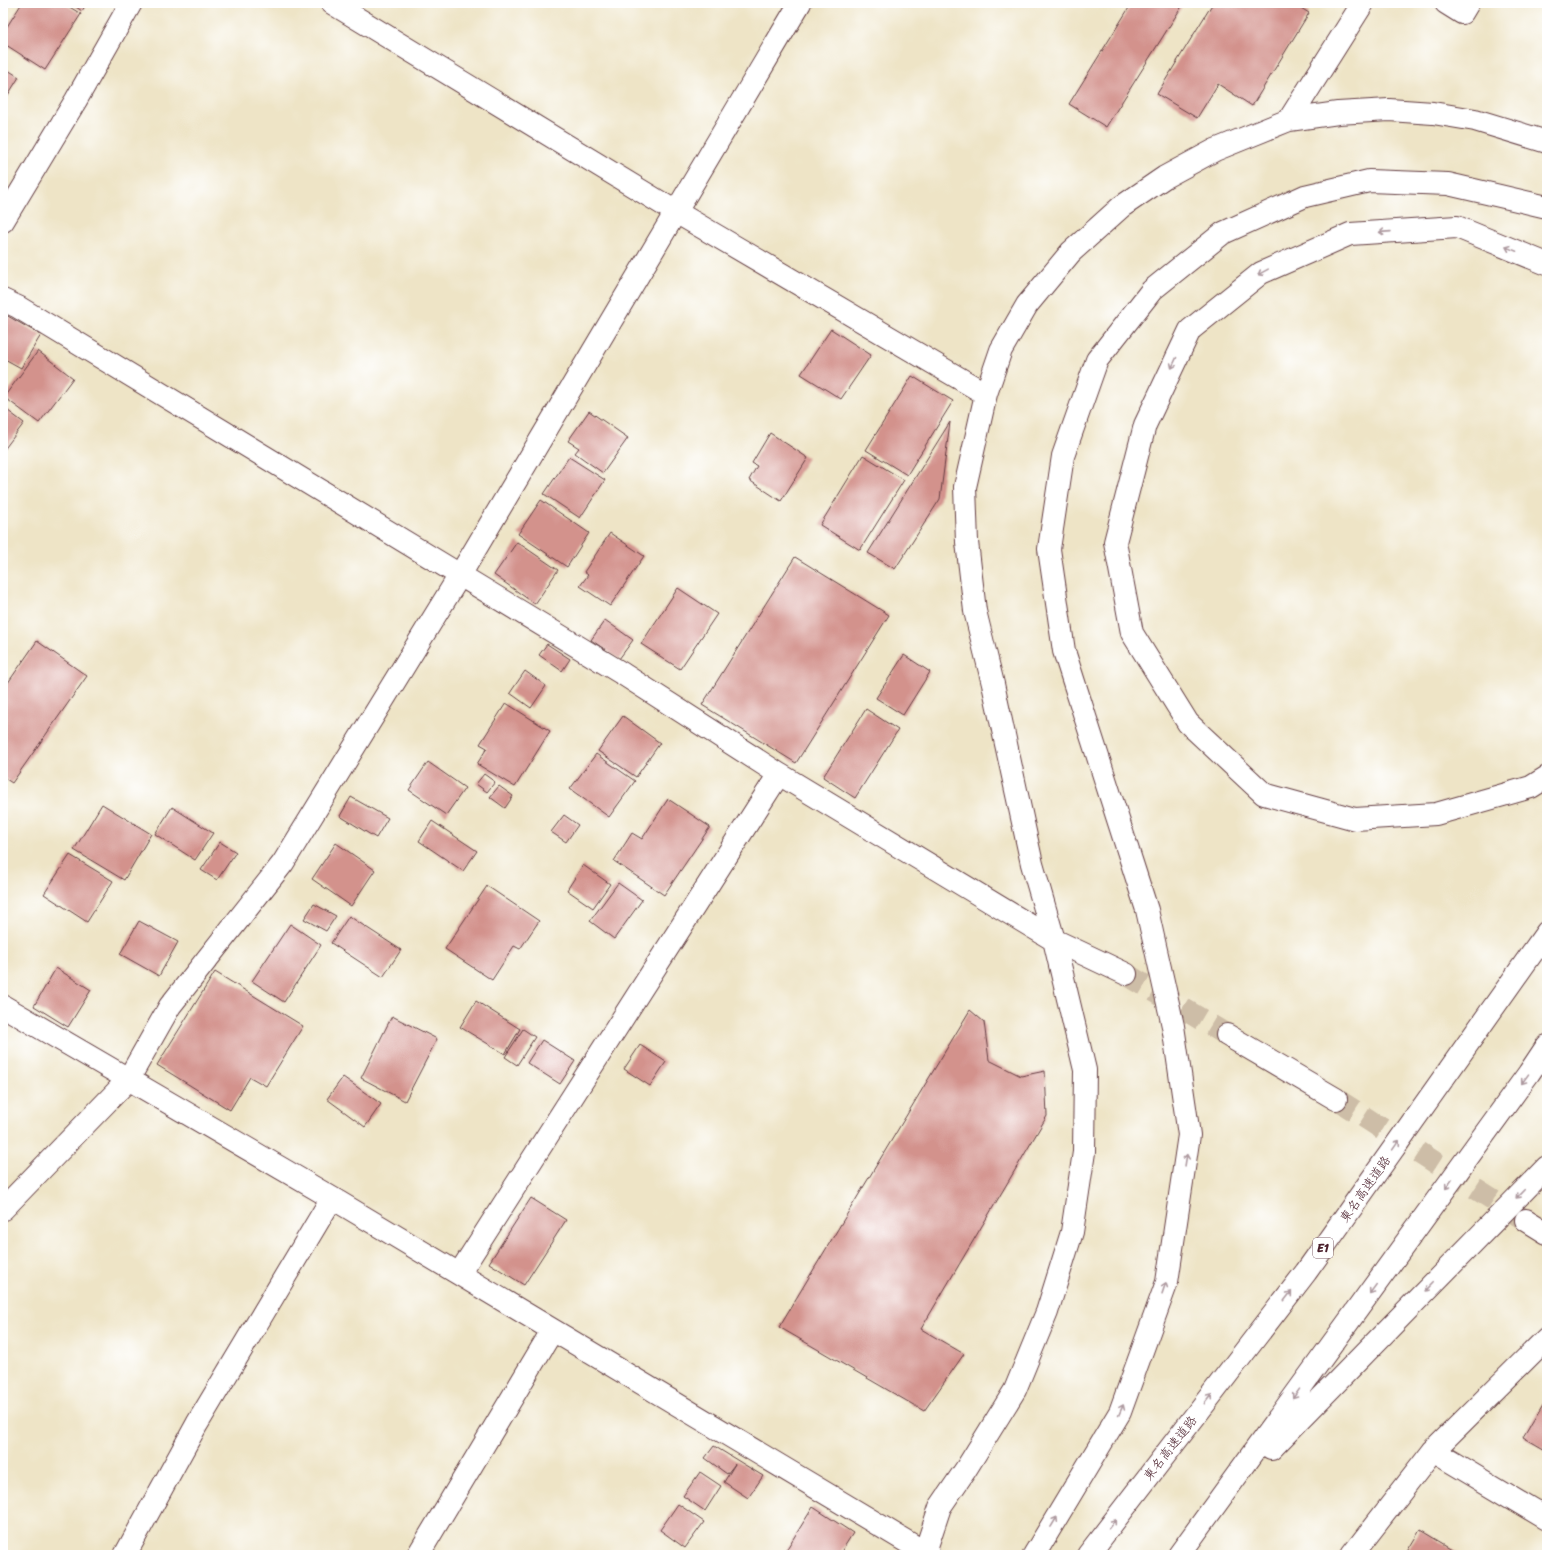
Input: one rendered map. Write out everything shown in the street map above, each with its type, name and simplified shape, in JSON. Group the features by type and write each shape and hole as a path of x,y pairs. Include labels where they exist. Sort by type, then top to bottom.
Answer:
{"main road":[{"path":"3,221 76,100 131,3"},
{"path":"332,3 676,212 986,394"},
{"path":"3,1209 128,1080 170,1006 283,863 460,575 800,3"},
{"path":"1289,120 1363,3"},
{"path":"1446,3 1462,13 1468,3"},
{"path":"3,1006 332,1198 926,1554 940,1507 966,1469 1014,1390 1047,1312 1072,1232 1084,1152 1085,1070 1054,940 1032,864 994,684 974,611 967,542 965,487 986,394 1001,350 1027,305 1071,252 1121,207 1165,177 1215,150 1289,120 1338,113 1389,110 1433,113 1476,120 1547,142"},
{"path":"1034,1555 1120,1412 1166,1282 1190,1135 1172,1026 1147,910 1064,651 1049,549 1062,456 1097,360 1152,290 1223,233 1305,196 1369,181 1448,184 1547,207"},
{"path":"1547,264 1457,227 1350,234 1261,273 1190,330 1145,425 1115,542 1132,633 1188,723 1264,794 1355,819 1436,814 1531,787 1547,777"},
{"path":"3,300 623,674 779,774 1054,940 1126,974"},
{"path":"459,1274 779,774"},
{"name":"東名高速道路","path":"1088,1555 1306,1272 1547,932"},
{"path":"1227,1035 1336,1099"},
{"path":"1179,1555 1525,1080 1547,1046"},
{"path":"1219,1502 1547,1167"},
{"path":"125,1555 197,1424 332,1198"},
{"path":"1526,1220 1547,1233"},
{"path":"418,1555 552,1331"},
{"path":"1352,1555 1433,1451 1547,1338"},
{"path":"1433,1451 1547,1519"}],"building":[{"path":"22,3 63,3 81,14 45,70 3,43 3,33"},
{"path":"70,3 87,3 82,11"},
{"path":"1132,3 1184,3 1106,127 1069,104"},
{"path":"1213,3 1293,3 1309,13 1252,106 1218,84 1197,118 1157,94"},
{"path":"3,67 19,77 3,103"},
{"path":"6,315 41,335 21,368 3,358 3,320"},
{"path":"831,329 871,355 841,399 801,374"},
{"path":"38,351 73,378 39,423 4,397"},
{"path":"912,376 953,401 907,475 866,450"},
{"path":"3,407 24,423 3,451"},
{"path":"589,411 628,438 603,473 575,453 579,448 568,441"},
{"path":"950,422 940,499 895,569 868,553"},
{"path":"770,433 808,458 781,501 749,480 757,466 752,463"},
{"path":"863,455 904,480 860,550 820,525"},
{"path":"569,457 605,480 580,518 544,494"},
{"path":"541,500 589,533 567,567 518,534"},
{"path":"610,533 644,556 610,606 580,586 588,575 584,572"},
{"path":"517,542 558,570 535,604 494,575"},
{"path":"795,557 889,615 796,763 702,705"},
{"path":"678,588 717,614 680,669 641,644"},
{"path":"605,620 633,640 619,659 591,640"},
{"path":"37,641 87,676 12,783 3,777 3,690"},
{"path":"547,644 570,659 562,671 539,655"},
{"path":"904,655 930,672 903,715 876,698"},
{"path":"525,671 546,686 531,708 510,693"},
{"path":"506,703 550,731 515,787 477,764 487,748 480,744"},
{"path":"866,709 898,730 855,798 823,777"},
{"path":"623,716 660,743 636,777 598,751"},
{"path":"596,754 635,781 609,817 570,789"},
{"path":"428,762 465,788 446,815 409,790"},
{"path":"484,774 495,782 487,792 476,784"},
{"path":"499,786 513,796 505,808 490,797"},
{"path":"351,797 388,818 376,838 340,816"},
{"path":"668,799 710,827 664,895 614,861 632,833 642,839"},
{"path":"102,804 151,834 124,880 74,850"},
{"path":"172,807 213,833 195,860 155,834"},
{"path":"564,815 578,825 566,842 551,832"},
{"path":"432,821 477,851 463,871 419,841"},
{"path":"220,842 236,852 217,880 201,870"},
{"path":"336,843 375,870 351,906 312,879"},
{"path":"70,855 113,881 87,922 44,894"},
{"path":"583,865 610,884 593,908 567,890"},
{"path":"618,883 642,900 614,939 590,921"},
{"path":"487,886 539,921 520,949 514,946 492,980 445,949"},
{"path":"314,904 336,916 326,931 304,919"},
{"path":"349,916 401,950 383,977 331,943"},
{"path":"139,921 178,942 159,976 120,954"},
{"path":"290,924 321,945 284,1002 252,981"},
{"path":"56,968 91,990 68,1027 34,1006"},
{"path":"215,972 303,1026 266,1086 250,1077 230,1110 157,1065"},
{"path":"476,1001 520,1029 505,1054 460,1027"},
{"path":"970,1010 984,1022 989,1060 1021,1076 1045,1071 1047,1116 921,1329 964,1354 924,1411 779,1327"},
{"path":"392,1016 437,1039 405,1101 361,1078"},
{"path":"523,1029 535,1037 517,1065 505,1057"},
{"path":"542,1040 575,1061 560,1084 527,1063"},
{"path":"640,1045 666,1062 650,1086 624,1069"},
{"path":"343,1077 381,1104 365,1127 327,1099"},
{"path":"531,1198 566,1220 524,1285 489,1263"},
{"path":"1547,1397 1547,1451 1523,1437"},
{"path":"714,1446 763,1476 748,1498 724,1482 735,1464 727,1474 705,1458"},
{"path":"700,1472 721,1486 705,1511 683,1496"},
{"path":"678,1504 704,1522 685,1548 660,1530"},
{"path":"813,1507 853,1533 839,1555 783,1555"},
{"path":"1420,1530 1462,1555 1405,1555"}],"tunnel":[{"path":"1126,974 1227,1035"},
{"path":"1336,1099 1522,1218"}]}
